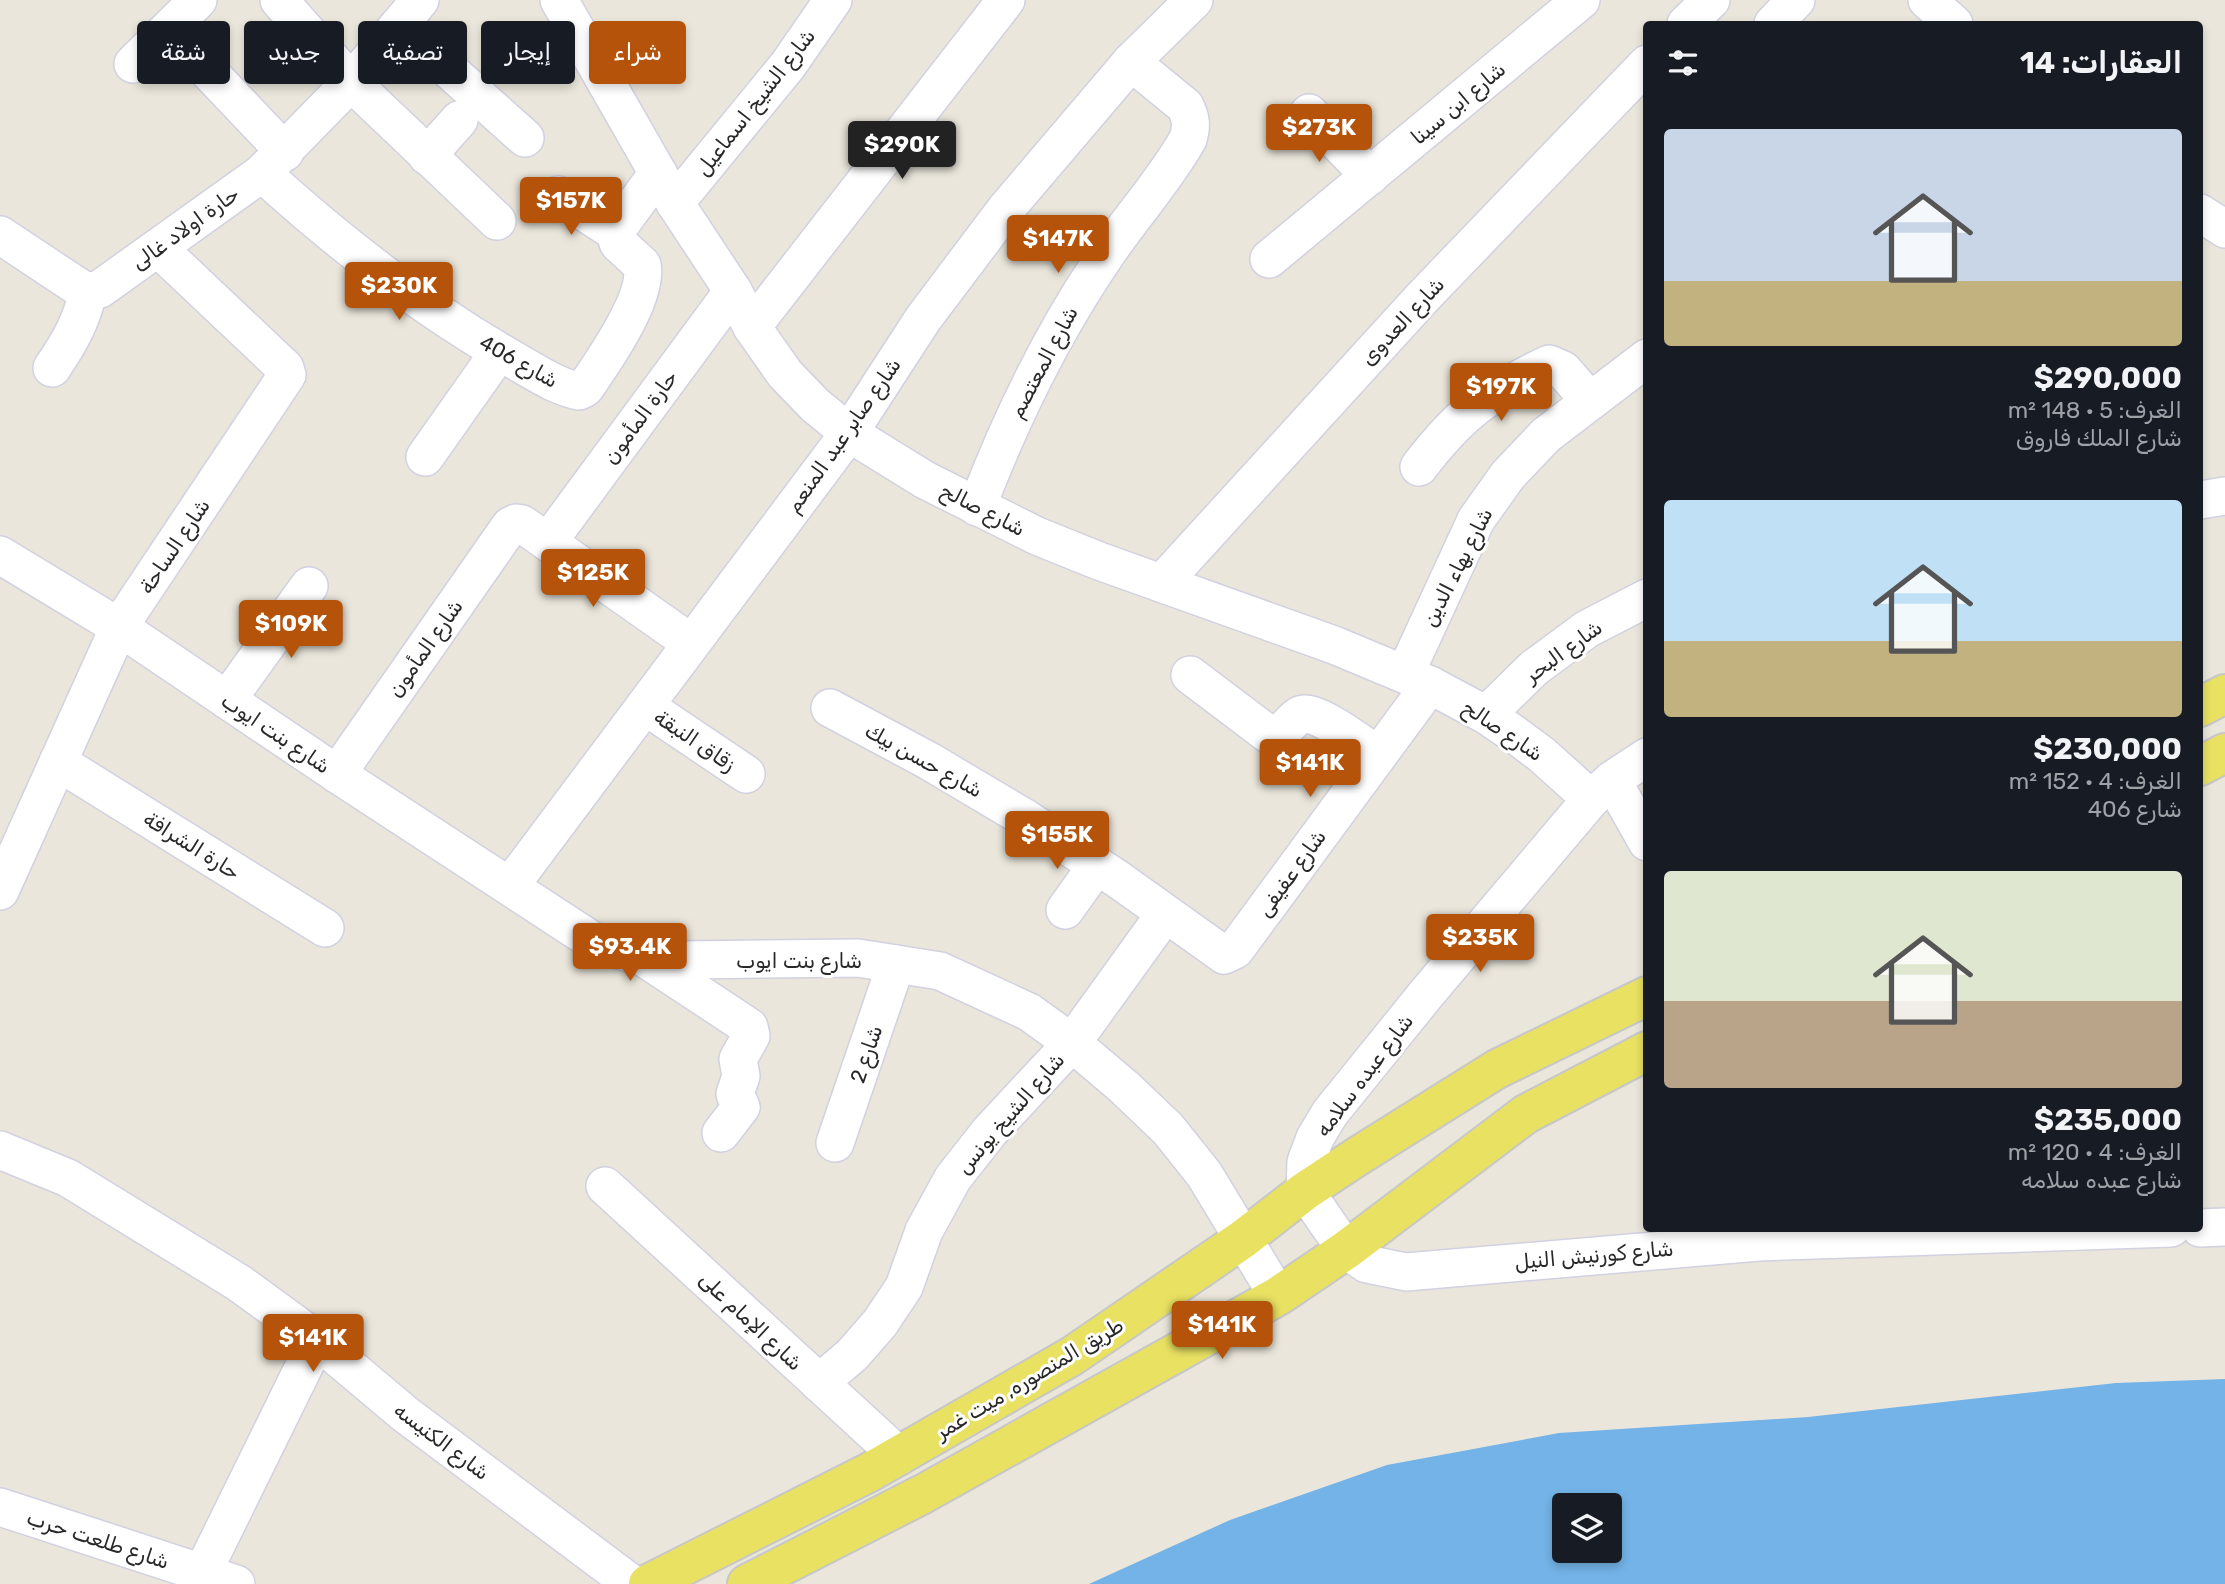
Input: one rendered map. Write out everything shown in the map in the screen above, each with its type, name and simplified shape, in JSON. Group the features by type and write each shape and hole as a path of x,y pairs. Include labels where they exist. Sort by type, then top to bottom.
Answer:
{"main road":[{"path":"2203,705 2225,694"},
{"path":"2203,764 2225,753"},
{"name":"طريق المنصوره, ميت غمر","path":"648,1584 899,1456 1072,1356 1243,1239 1305,1191 1497,1069 1643,998"},
{"path":"747,1584 923,1494 1278,1296 1346,1250 1526,1114 1643,1053"}],"street":[{"path":"133,64 198,0"},
{"path":"279,0 351,82 497,221"},
{"name":"شارع صالح","path":"559,0 666,188 733,291 752,327 785,374 815,405 849,433 925,480 1049,541 1322,641 1417,679 1486,715 1541,754 1601,789 1643,837"},
{"name":"شارع الشيخ اسماعيل","path":"615,232 666,188 788,65 833,0"},
{"path":"752,327 1006,0"},
{"name":"شارع صابر عبد المنعم","path":"510,886 849,433 923,319 1005,210 1131,62 1194,0"},
{"name":"شارع ابن سينا","path":"1269,259 1581,0"},
{"path":"1689,21 1711,0"},
{"path":"1776,21 1796,0"},
{"path":"409,13 525,138"},
{"name":"حارة اولاد غالى","path":"88,291 100,289 274,162 351,82 409,13"},
{"name":"شارع المعتصم","path":"977,507 1002,441 1032,376 1067,314 1105,254 1188,139 1190,116 1185,106 1131,62"},
{"name":"شارع 406","path":"215,84 274,162 299,206 375,269 499,352 549,379 579,391 585,388 613,347 630,314 642,281 642,265 616,240 615,232"},
{"name":"شارع العدوى","path":"1162,583 1423,297 1639,85"},
{"path":"1309,113 1370,176"},
{"path":"427,156 459,120"},
{"path":"558,194 615,232"},
{"path":"2203,215 2225,229"},
{"path":"0,235 88,291 84,312 76,331 52,368"},
{"name":"شارع الساحة","path":"0,891 119,627 287,375 285,368 158,248"},
{"name":"حارة المأمون","path":"548,542 733,291"},
{"path":"425,457 499,352"},
{"name":"شارع بهاء الدين","path":"1417,679 1476,520 1508,475 1546,435 1643,361"},
{"path":"1419,467 1444,435 1474,407 1507,384 1549,364 1563,370 1590,401"},
{"path":"2203,500 2225,496"},
{"name":"شارع المأمون","path":"337,774 510,526 522,524 548,542"},
{"path":"548,542 691,643"},
{"name":"شارع بنت ايوب","path":"0,555 119,627 598,945 642,956 684,960 858,958 940,971 1029,1012 1072,1043 1168,1129 1204,1174 1278,1296"},
{"path":"227,700 309,586"},
{"name":"شارع البحر","path":"1486,715 1534,668 1565,645 1587,629 1643,600"},
{"path":"1190,675 1268,734 1283,731 1300,715 1313,714 1378,755"},
{"name":"شارع عفيفى","path":"1224,955 1235,950 1378,755 1417,679"},
{"name":"زقاق النبقة","path":"645,706 746,774"},
{"name":"شارع حسن بيك","path":"830,708 929,761 1026,818 1224,955"},
{"name":"شارع عبده سلامه","path":"1305,1191 1306,1162 1315,1138 1330,1113 1461,951 1601,789 1643,760"},
{"name":"حارة الشرافة","path":"58,762 325,928"},
{"path":"1065,910 1097,866"},
{"name":"شارع الشيخ يونس","path":"818,1383 852,1355 880,1323 904,1287 924,1231 953,1178 990,1131 1072,1043 1165,914"},
{"path":"642,956 749,1027 751,1036 738,1059 741,1076 735,1094 741,1107 722,1133"},
{"name":"شارع 2","path":"835,1143 896,964"},
{"name":"شارع الكنيسه","path":"0,1150 68,1178 239,1283 317,1340 405,1413 632,1584"},
{"name":"شارع الإمام على","path":"605,1186 899,1456"},
{"name":"شارع كورنيش النيل","path":"1305,1191 1346,1250 1367,1264 1406,1272 1759,1242 2034,1232"},
{"path":"2203,1228 2225,1227"},
{"path":"199,1578 317,1340"},
{"name":"شارع طلعت حرب","path":"0,1507 199,1578 236,1584"}],"water":[{"path":"2225,1379 2225,1584 1089,1584 1230,1520 1387,1465 1559,1433 1808,1417 2116,1383"}]}
